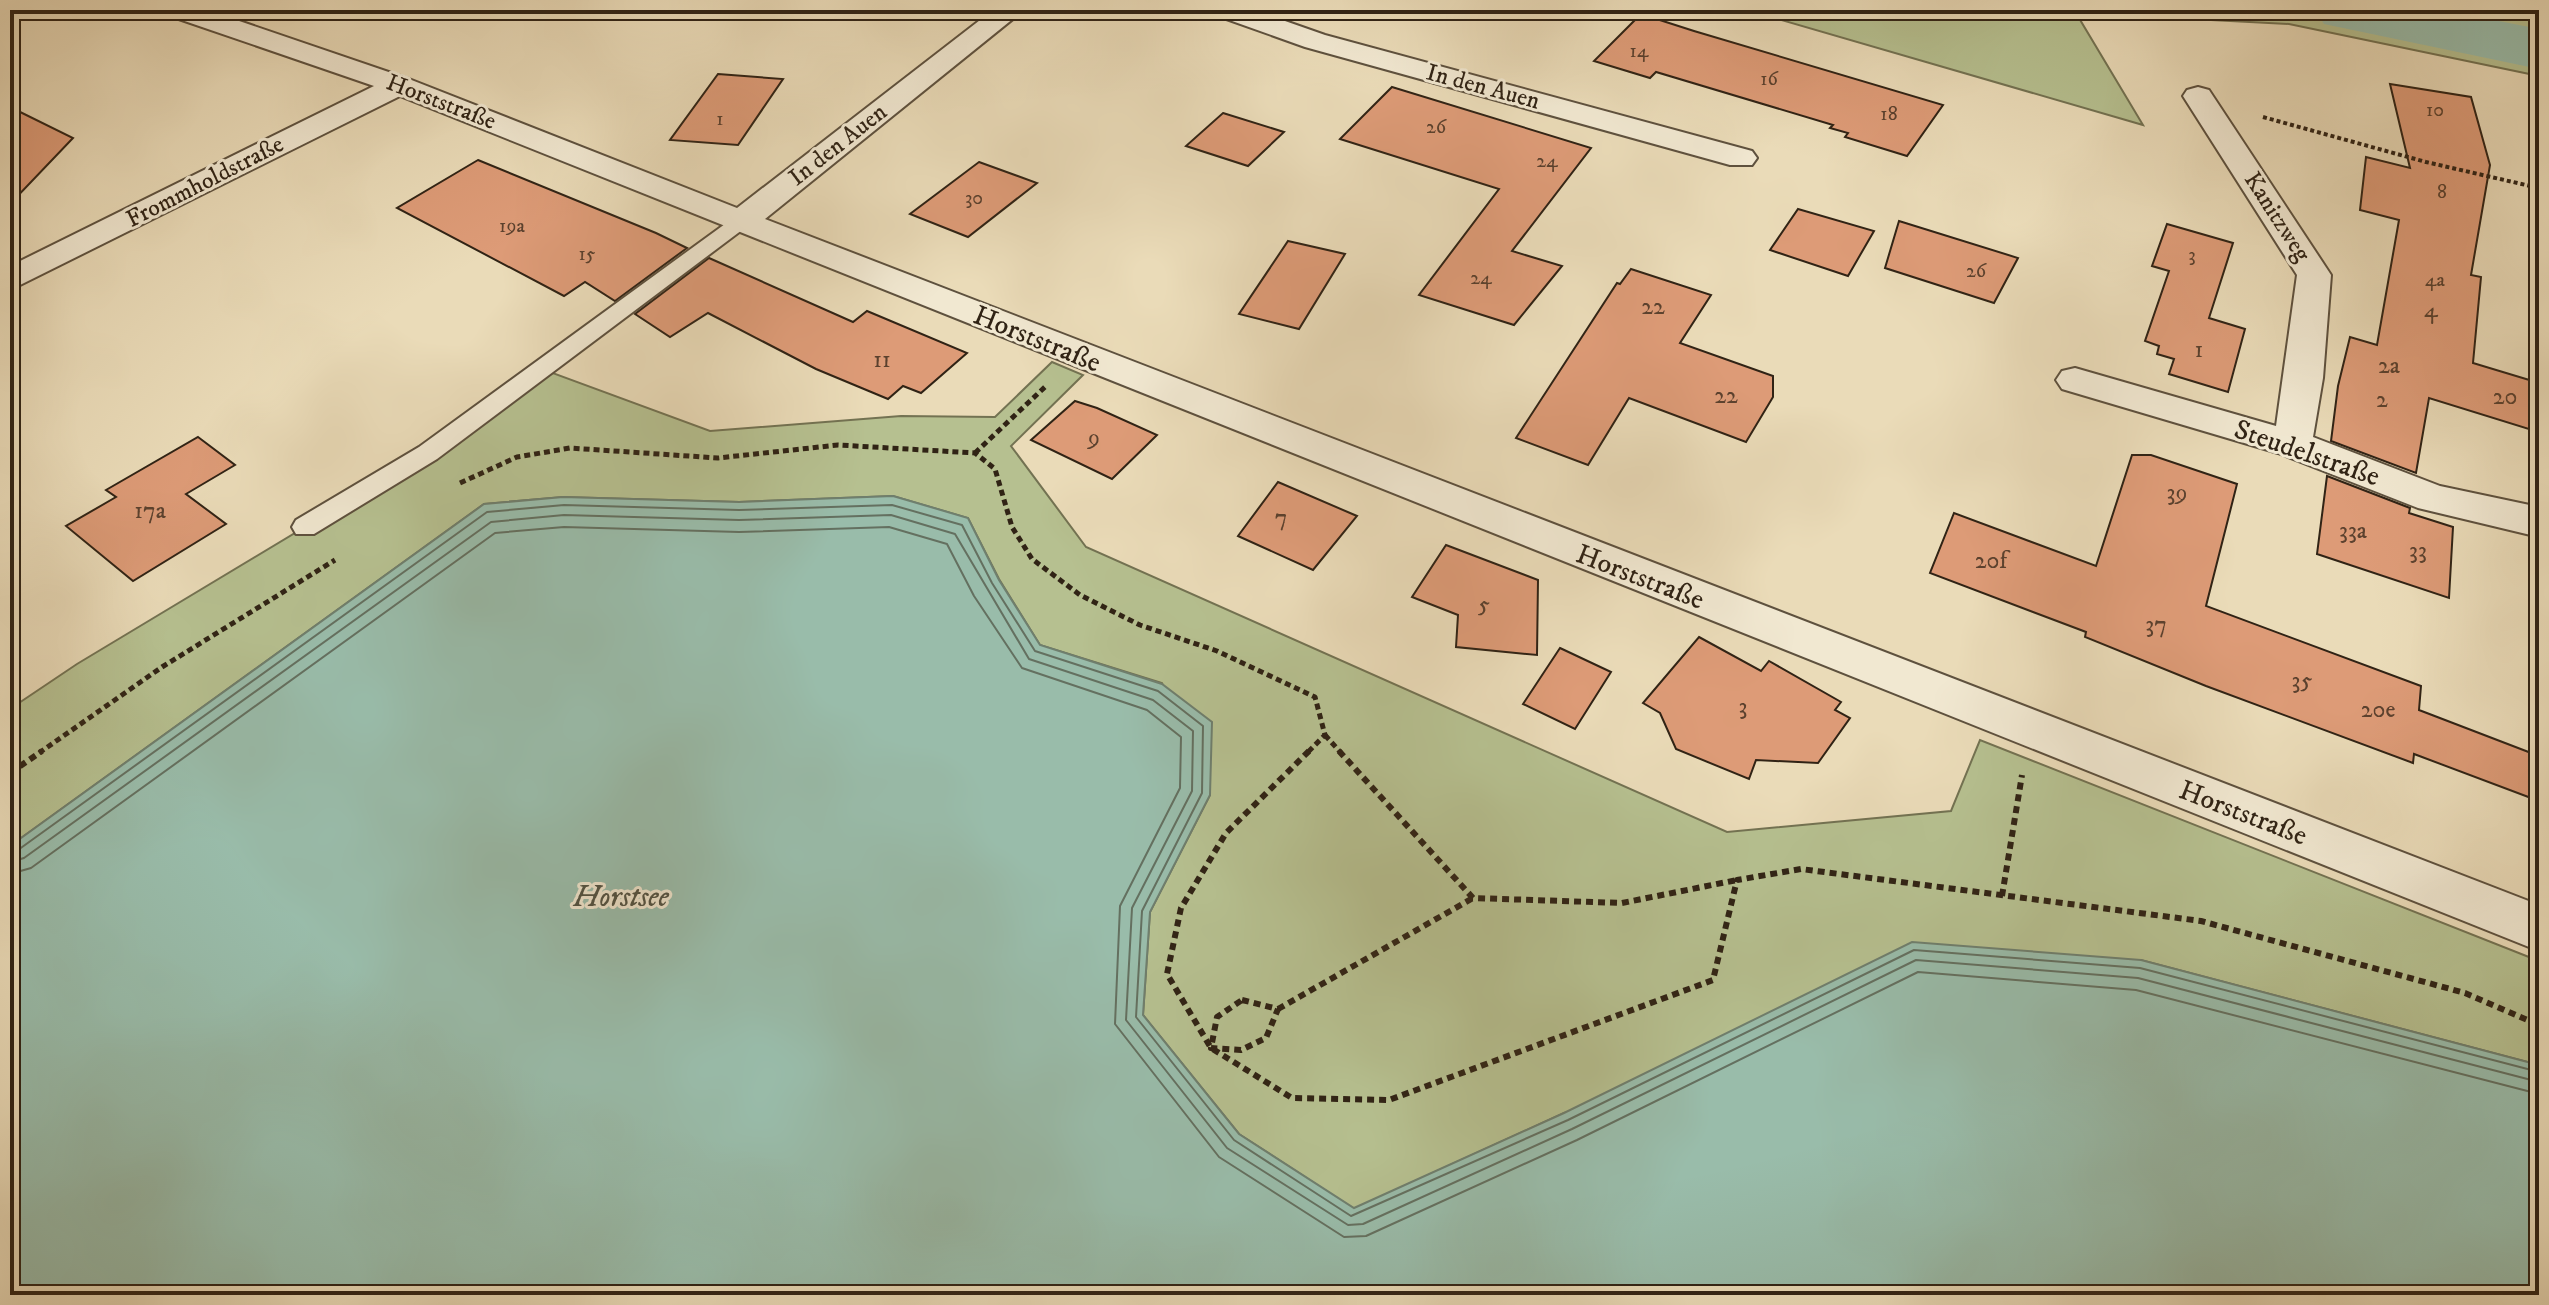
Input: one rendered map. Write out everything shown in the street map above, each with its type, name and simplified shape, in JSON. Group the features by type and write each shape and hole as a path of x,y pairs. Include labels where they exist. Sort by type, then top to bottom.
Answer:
{"street":[{"name":"Horststraße","path":"180,10 399,85 1077,356 2539,928"},
{"name":"In den Auen","path":"743,220 1010,10"},
{"name":"In den Auen","path":"1228,10 1315,41 1741,158"},
{"name":"Frommholdstraße","path":"10,279 399,85"},
{"name":"Kanitzweg","path":"2198,96 2314,275 2304,378 2292,444"},
{"name":"Steudelstraße","path":"2075,380 2292,444 2432,498 2539,522"}],"lane":[{"path":"305,527 428,453 743,220"}],"path":[{"path":"2198,96 2426,162 2539,188"},
{"path":"975,453 1077,356"},
{"path":"446,492 517,457 570,448 718,458 838,445 975,453 995,469 1012,527 1032,559 1080,595 1140,625 1217,651 1315,697 1325,735 1473,898"},
{"path":"10,773 162,667 338,559"},
{"path":"2002,896 2029,730"},
{"path":"1325,735 1226,833 1181,908 1167,974 1211,1048 1292,1098 1389,1100 1713,980 1737,880"},
{"path":"1211,1048 1241,1050 1266,1038 1278,1009 1473,898 1622,903 1801,869 2201,921 2465,993 2539,1025"},
{"path":"1211,1048 1217,1017 1242,1000 1278,1009"}],"shaded area":[{"path":"1747,10 2539,10 2539,76 2289,24 2076,13 2143,125"},
{"path":"1052,362 1083,375 1011,446 1086,547 1727,832 1951,811 1980,740 2539,961 2539,1065 2141,960 1564,1113 1354,1209 1239,1134 1143,1015 1150,912 1210,795 1162,683 1040,645 999,579 968,518 893,496 739,502 563,497 484,504 10,846 10,709 77,664 428,453 542,369 710,431 901,416 995,417"}],"water":[{"name":"Horstsee","path":"893,496 968,518 999,580 1040,645 1162,684 1212,722 1210,795 1150,912 1143,1015 1239,1134 1354,1208 1564,1113 1912,942 2141,960 2539,1065 2539,1295 10,1295 10,846 484,504 563,497 739,502"}],"building":[{"path":"1641,14 1943,105 1907,156 1845,137 1848,133 1830,128 1833,125 1656,72 1650,78 1594,61"},
{"path":"718,74 783,79 738,145 670,140"},
{"path":"2390,84 2471,97 2490,165 2471,275 2481,277 2473,363 2536,382 2532,430 2429,398 2416,473 2331,441 2338,386 2350,337 2377,345 2399,220 2360,210 2366,157 2410,168"},
{"path":"1392,87 1591,148 1512,251 1562,266 1514,325 1419,295 1499,189 1340,139"},
{"path":"10,107 73,138 10,204"},
{"path":"1223,113 1284,132 1248,166 1186,146"},
{"path":"478,160 687,248 615,301 585,282 564,296 397,208"},
{"path":"979,162 1037,183 968,237 910,214"},
{"path":"1798,209 1874,231 1848,276 1770,250"},
{"path":"1899,221 2018,258 1994,303 1885,268"},
{"path":"2167,224 2233,243 2209,318 2245,329 2228,392 2169,374 2174,359 2157,354 2159,346 2145,341 2169,271 2152,266"},
{"path":"1288,241 1345,254 1299,329 1239,314"},
{"path":"709,258 853,322 867,311 967,353 921,393 903,386 888,399 816,369 708,313 670,337 635,314"},
{"path":"1631,269 1711,295 1680,343 1773,376 1773,397 1746,442 1629,398 1588,465 1516,438 1617,283 1620,284"},
{"path":"1075,401 1157,435 1112,479 1031,440"},
{"path":"198,437 235,465 186,494 226,524 133,581 66,526 116,497 106,490"},
{"path":"2132,455 2151,455 2237,484 2206,606 2421,686 2419,710 2539,756 2539,801 2414,754 2413,763 2206,686 2085,637 2086,632 1930,573 1954,513 2096,566"},
{"path":"2327,476 2410,508 2409,513 2453,527 2449,598 2317,554"},
{"path":"1278,482 1357,516 1313,570 1238,536"},
{"path":"1446,545 1538,580 1537,655 1456,647 1458,615 1412,597"},
{"path":"1699,637 1761,671 1769,661 1841,702 1835,710 1850,718 1818,763 1756,760 1749,779 1676,749 1660,713 1643,703"},
{"path":"1560,648 1611,672 1575,729 1523,704"}],"waterway":[{"path":"2347,10 2539,49"}]}
